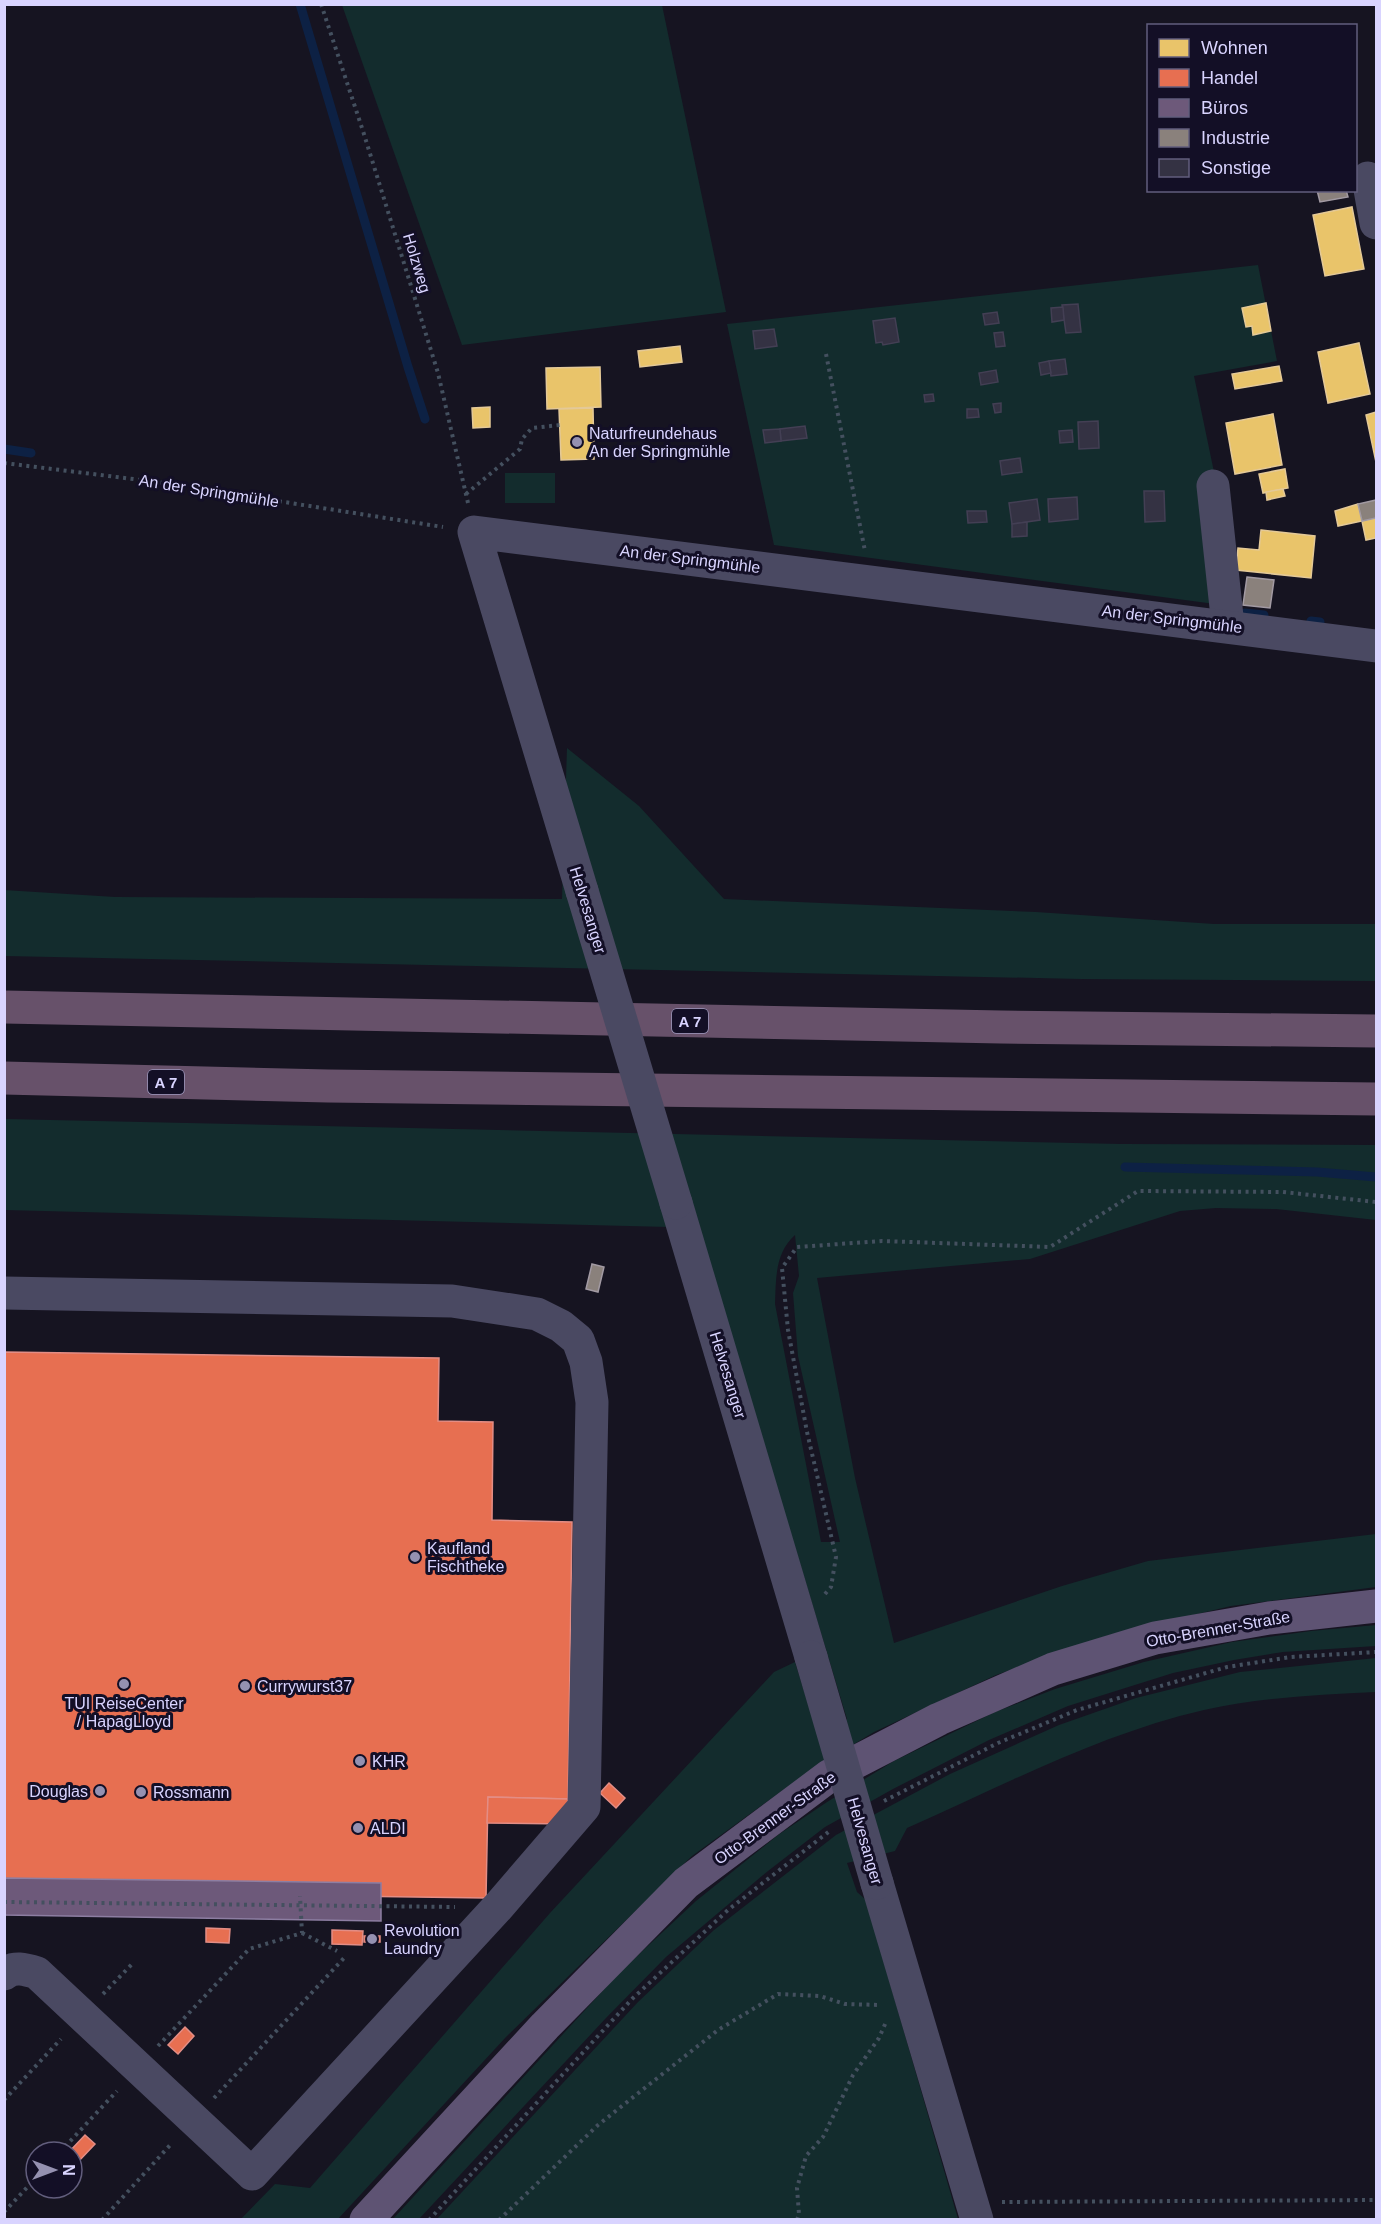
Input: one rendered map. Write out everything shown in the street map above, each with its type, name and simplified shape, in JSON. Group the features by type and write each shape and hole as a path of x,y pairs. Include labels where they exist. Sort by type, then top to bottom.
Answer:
{"highway":[{"name":"A 7","path":"4,1007 990,1027 1377,1031"},
{"name":"A 7","path":"4,1078 316,1086 1377,1099"}],"main road":[{"name":"Otto-Brenner-Straße","path":"366,2220 545,2026 686,1884 829,1776 939,1719 1053,1669 1155,1638 1269,1618 1377,1606"}],"street":[{"path":"1368,178 1377,223"},
{"path":"1213,486 1228,626"},
{"name":"An der Springmühle","path":"474,532 1377,646"},
{"name":"Helvesanger","path":"474,532 877,1882 902,2002 974,2211"},
{"path":"4,1293 452,1301 537,1314 561,1326 578,1340 588,1371 592,1402 584,1807 498,1907 252,2174 37,1973 22,1968 7,1971 4,1974"}],"path":[{"name":"Holzweg","path":"321,4 438,373 474,532"},
{"path":"826,354 871,582"},
{"path":"466,494 520,449 522,439 532,428 560,425"},
{"name":"An der Springmühle","path":"4,463 157,482 474,532"},
{"path":"800,1625 831,1587 836,1557 807,1432 788,1330 782,1268 797,1247 882,1241 1050,1247 1138,1191 1283,1192 1377,1202"},
{"path":"300,1896 302,1933"},
{"path":"4,1902 498,1907"},
{"path":"71,2140 249,1949 302,1933 337,1951"},
{"path":"102,2220 344,1958"},
{"path":"499,2220 598,2125 718,2030 778,1994 820,1996 845,2004 902,2002"},
{"path":"797,2220 799,2214 797,2188 806,2156 823,2137 853,2075 902,2002"},
{"path":"4,2212 24,2191"},
{"path":"974,2211 1377,2200"}],"green space":[{"path":"342,5 662,5 726,312 462,345"},
{"path":"1258,265 1277,361 1194,376 1214,472 1215,604 774,545 727,324"},
{"path":"505,473 555,473 555,503 505,503"},
{"path":"567,748 639,806 724,899 1036,912 1214,924 1376,924 1376,981 1081,979 5,956 4,890 115,897 562,899"},
{"path":"5,1119 1121,1144 1376,1145 1376,1220 1276,1209 1216,1208 1180,1211 1030,1259 817,1278 855,1478 894,1643 1062,1586 1148,1561 1376,1534 1376,1587 1231,1606 1109,1635 996,1675 874,1732 808,1772 692,1856 506,2037 338,2219 241,2219 275,2184 310,2188 550,1913 774,1672 795,1662 819,1739 847,1719 692,1207 669,1227 5,1210","holes":["795,1235 799,1276 793,1293 798,1356 840,1542 821,1542 775,1304 776,1275 780,1258 788,1242"]},
{"path":"1376,1625 1376,1646 1283,1652 1234,1660 1173,1673 1068,1706 989,1740 825,1827 768,1871 666,1957 606,2018 419,2219 392,2220 621,1971 696,1901 778,1835 894,1761 995,1712 1055,1689 1144,1662 1232,1642"},
{"path":"1376,1658 1376,1692 1247,1702 1165,1720 1053,1762 907,1828 895,1851 847,1863 857,1892 866,1900 958,2219 436,2220 638,2002 714,1930 836,1835 950,1774 1059,1725 1136,1698 1240,1672"}],"building: Wohnen":[{"path":"1352,207 1364,269 1325,276 1313,215"},
{"path":"1266,303 1271,331 1253,335 1252,326 1246,327 1242,308"},
{"path":"1359,343 1370,394 1328,403 1318,352"},
{"path":"680,346 682,362 640,367 638,351"},
{"path":"1279,366 1282,381 1235,389 1232,374"},
{"path":"600,367 601,407 547,409 546,368"},
{"path":"490,407 490,427 473,428 472,408"},
{"name":"Naturfreundehaus An der Springmühle","path":"593,408 594,459 561,460 559,409"},
{"path":"1376,412 1376,462 1366,415"},
{"path":"1273,414 1282,465 1235,474 1226,423"},
{"path":"1285,469 1288,488 1263,493 1259,474"},
{"path":"1283,489 1285,496 1267,500 1266,492"},
{"path":"1358,504 1362,521 1338,526 1335,511"},
{"path":"1376,518 1376,538 1366,540 1362,521"},
{"path":"1261,530 1315,536 1311,578 1236,570 1238,548 1259,550"}],"building: Handel":[{"path":"4,1352 439,1358 438,1421 493,1422 492,1520 572,1522 568,1799 488,1797 486,1898 4,1891"},
{"path":"609,1783 625,1798 616,1808 600,1793"},
{"path":"488,1797 568,1799 567,1824 487,1823"},
{"path":"206,1928 230,1929 229,1943 206,1942"},
{"path":"332,1930 363,1931 362,1945 332,1944"},
{"name":"Revolution Laundry","path":"364,1936 380,1936 380,1942 364,1942"},
{"path":"185,2027 194,2036 178,2054 168,2045"},
{"path":"85,2135 95,2144 84,2156 84,2140 80,2140"}],"building: Büros":[{"path":"4,1878 381,1883 381,1921 4,1915"}],"building: Industrie":[{"path":"1318,192 1347,192 1348,197 1320,202"},
{"path":"1376,500 1376,518 1362,521 1358,504"},
{"path":"1247,577 1274,580 1270,608 1243,605"},
{"path":"592,1264 604,1267 598,1292 586,1289"}],"building: Sonstige":[{"path":"1078,304 1081,332 1066,333 1062,305"},
{"path":"1063,307 1064,320 1052,322 1051,308"},
{"path":"997,312 999,323 985,325 983,314"},
{"path":"895,318 899,342 883,345 882,342 876,343 873,321"},
{"path":"774,329 777,346 755,349 753,331"},
{"path":"1003,332 1005,346 996,347 994,333"},
{"path":"1065,359 1067,374 1051,376 1049,361"},
{"path":"1049,361 1051,373 1041,375 1039,363"},
{"path":"996,370 998,382 981,385 979,373"},
{"path":"933,394 934,401 925,402 924,395"},
{"path":"1001,403 1001,412 995,413 993,404"},
{"path":"967,409 978,409 979,417 967,418"},
{"path":"1098,421 1099,448 1079,449 1078,422"},
{"path":"805,426 807,438 781,441 780,429"},
{"path":"780,429 781,441 765,443 763,430"},
{"path":"1072,430 1073,442 1060,443 1059,431"},
{"path":"1020,458 1022,472 1002,475 1000,461"},
{"path":"1144,491 1164,491 1165,521 1145,522"},
{"path":"1077,497 1078,519 1049,522 1048,499"},
{"path":"1037,499 1040,520 1012,524 1009,503"},
{"path":"967,511 986,511 987,522 968,523"},
{"path":"1027,522 1027,536 1012,537 1012,524"}],"waterway":[{"path":"300,4 425,419"},
{"path":"4,449 31,453"},
{"path":"1245,613 1264,615"},
{"path":"1311,621 1320,622"},
{"path":"1125,1167 1317,1172 1376,1177"}],"place":[{"name":"Naturfreundehaus An der Springmühle","path":"577,442"},
{"name":"Kaufland Fischtheke","path":"415,1557"},
{"name":"TUI ReiseCenter / HapagLloyd","path":"124,1684"},
{"name":"Currywurst37","path":"245,1686"},
{"name":"KHR","path":"360,1761"},
{"name":"Douglas","path":"100,1791"},
{"name":"Rossmann","path":"141,1792"},
{"name":"ALDI","path":"358,1828"},
{"name":"Revolution Laundry","path":"372,1939"}]}
